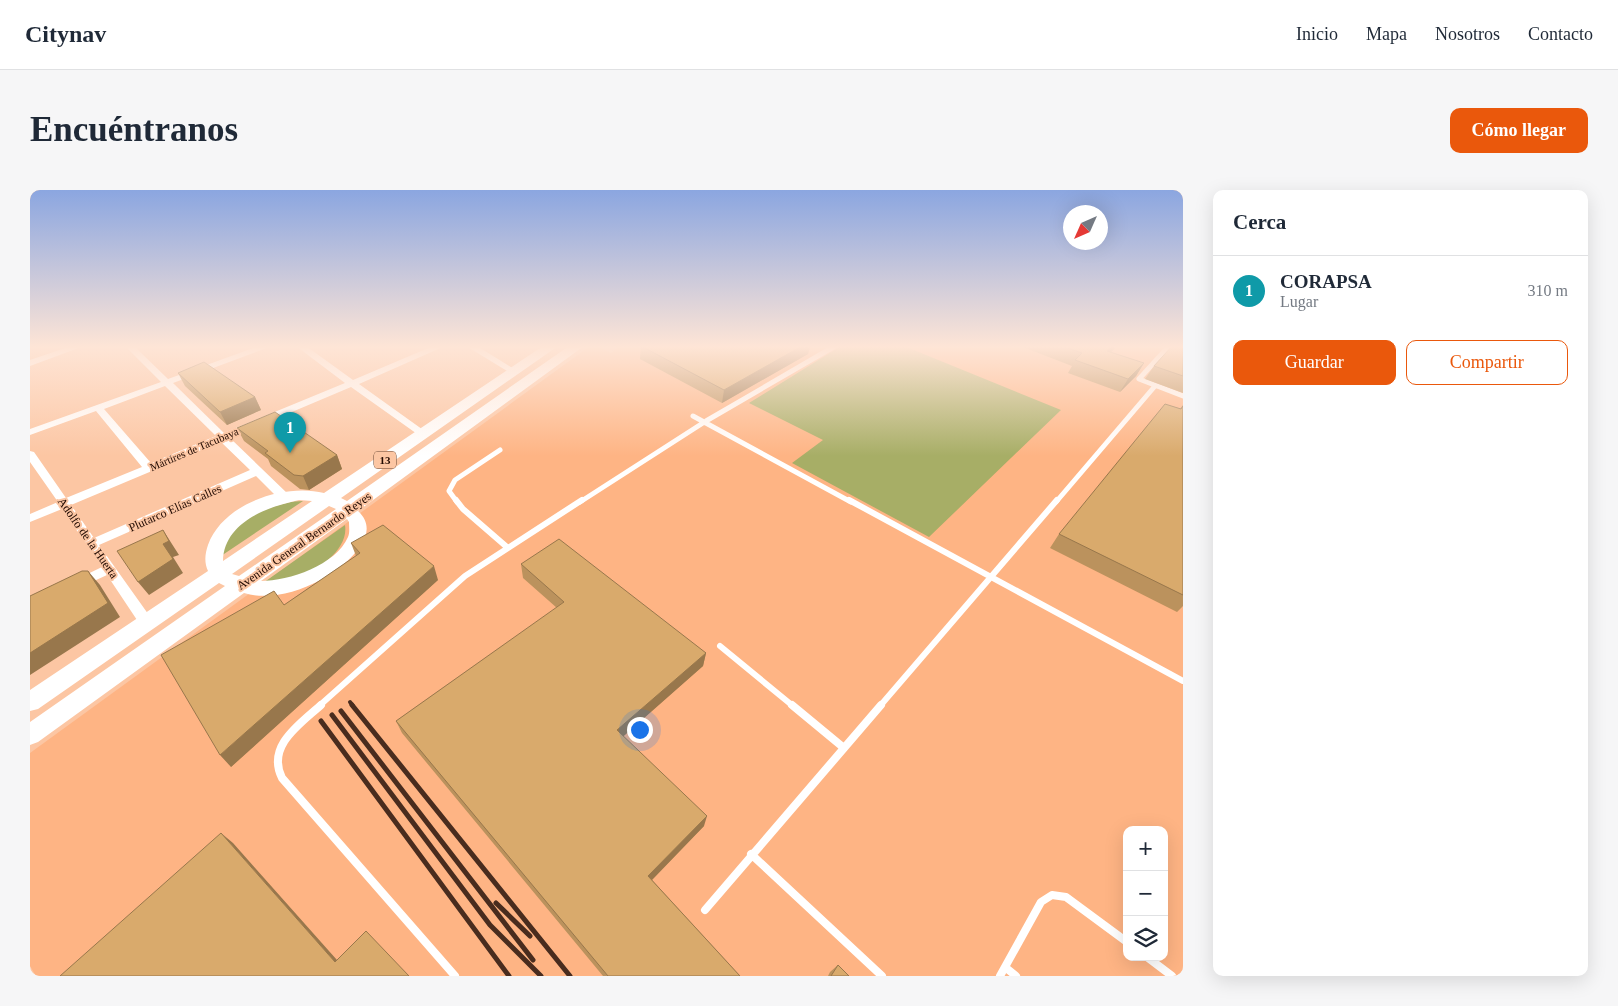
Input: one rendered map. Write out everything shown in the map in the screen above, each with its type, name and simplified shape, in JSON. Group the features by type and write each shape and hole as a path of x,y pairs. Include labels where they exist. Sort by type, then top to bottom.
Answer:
{"main road":[{"name":"Avenida General Bernardo Reyes","path":"30,702 499,383"},
{"name":"Avenida General Bernardo Reyes","path":"30,735 526,383"},
{"path":"314,494 328,498 348,509 359,524 357,538 347,553 330,568 308,580 284,588 260,590 238,588 218,573 213,559 216,543 227,528 253,509 284,497 314,494"}],"street":[{"path":"30,432 166,383 284,497"},
{"name":"Mártires de Tacubaya","path":"30,518 356,383"},
{"path":"353,384 423,434"},
{"path":"98,408 149,468"},
{"name":"Adolfo de la Huerta","path":"30,454 146,622"},
{"name":"Plutarco Elías Calles","path":"92,544 258,471"},
{"path":"65,590 109,569"}],"lane":[{"path":"455,976 282,778 277,770 276,761 284,740 296,727 465,576 706,421 772,383"},
{"path":"1147,383 1183,396"},
{"path":"705,910 751,854 1155,386"},
{"path":"694,416 1183,681"},
{"path":"500,450 455,480 449,491 463,509 508,548"},
{"path":"720,646 844,748"},
{"path":"751,854 882,976"},
{"path":"1016,976 1002,972 1041,902 1054,894 1066,897 1123,939"},
{"path":"1151,961 1172,976"}],"shaded area":[{"path":"540,383 1183,383 1183,976 36,976 30,966 30,753"}],"green space":[{"path":"782,383 994,383 1061,410 929,537 792,463 823,440 749,403"},
{"path":"303,501 221,556 230,534 244,521 274,506"},
{"path":"345,525 345,534 342,542 323,564 298,577 263,583"}],"building":[{"path":"188,383 234,383 255,397 220,412"},
{"path":"710,383 737,383 724,390"},
{"path":"1165,404 1181,409 1183,406 1183,595 1059,534"},
{"path":"275,412 337,455 303,476 294,475 265,453 268,451 237,428"},
{"path":"383,525 434,566 220,755 161,655 274,591 284,605 360,553 351,543"},
{"path":"163,530 169,541 163,544 173,559 138,582 117,551"},
{"path":"559,539 706,653 617,730 707,816 648,876 740,976 608,976 396,721 564,602 521,564"},
{"path":"82,571 88,571 108,603 30,653 30,596"},
{"path":"221,833 335,962 366,931 409,976 60,976"},
{"path":"838,965 849,976 831,976"}],"railway":[{"path":"350,702 353,706"},
{"path":"352,705 570,976"},
{"path":"341,711 533,960"},
{"path":"332,715 490,925 541,976"},
{"path":"321,721 509,976"},
{"path":"496,903 530,936"}],"place":[{"name":"CORAPSA","path":"290,453"}]}
